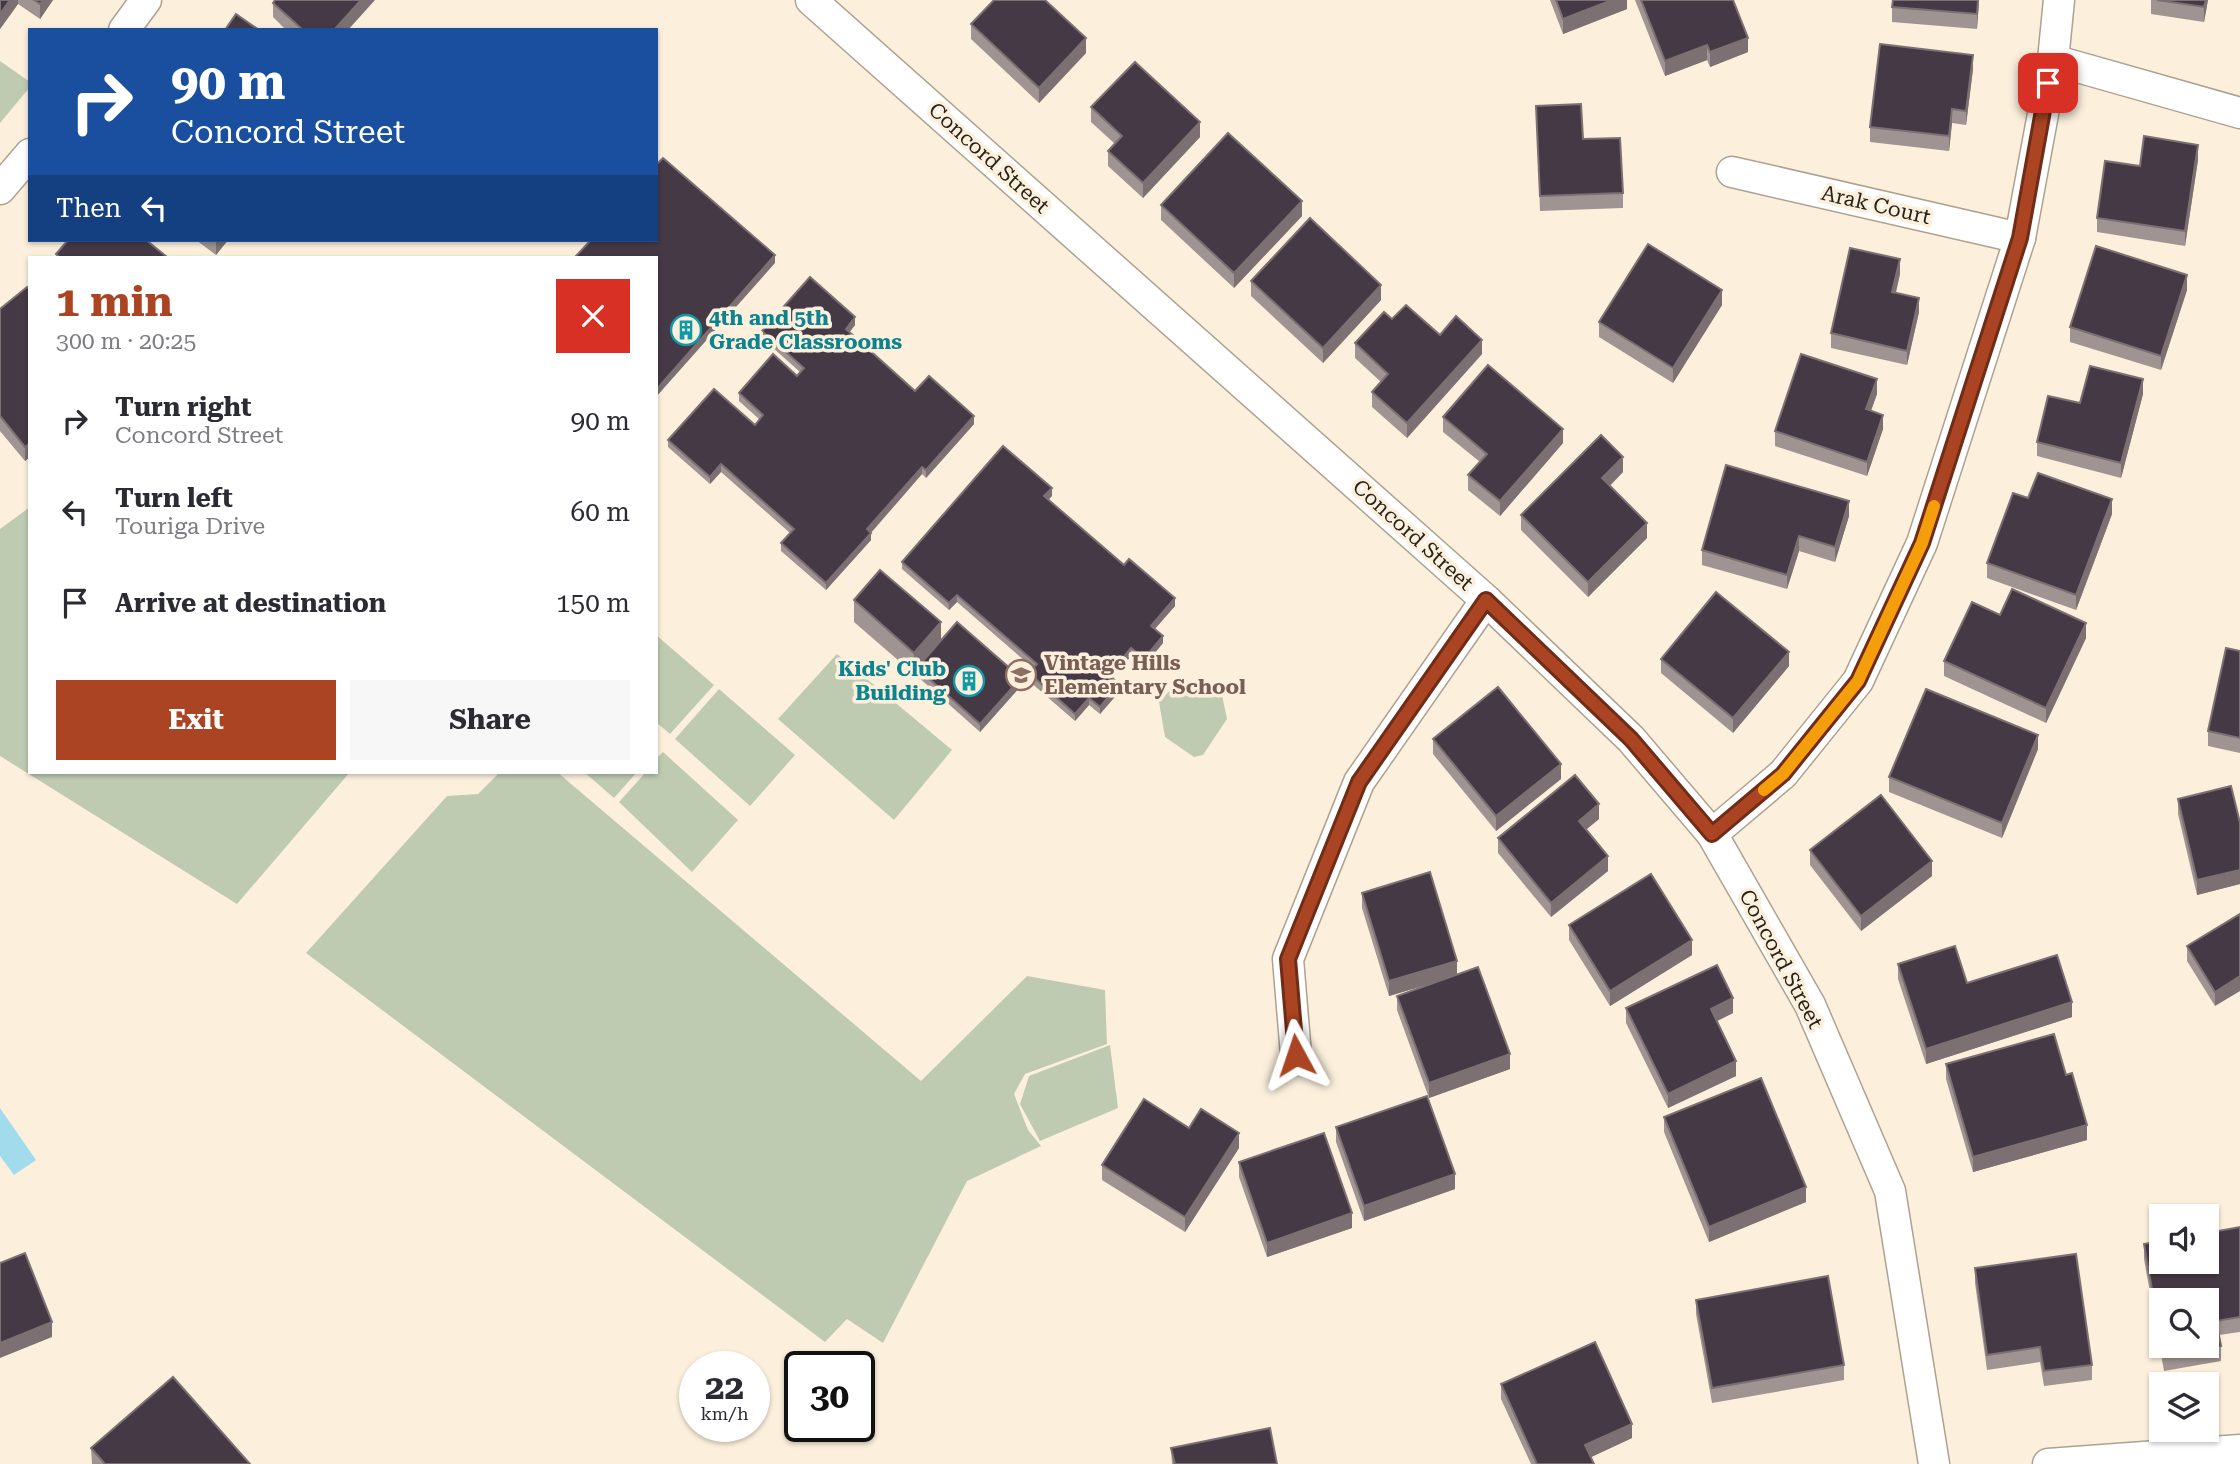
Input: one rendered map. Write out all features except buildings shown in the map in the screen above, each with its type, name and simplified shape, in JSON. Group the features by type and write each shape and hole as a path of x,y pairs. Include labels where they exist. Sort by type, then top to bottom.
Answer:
{"street":[{"path":"125,28 145,0"},
{"name":"Concord Street","path":"811,0 1486,600 1631,739 1712,834 1810,1005 1889,1191 1934,1464"},
{"path":"1712,834 1783,774 1858,681 1922,543 2020,238 2053,60 2059,0"},
{"path":"2053,60 2240,113"},
{"path":"0,189 28,156"},
{"name":"Arak Court","path":"1732,172 2020,238"},
{"path":"1296,1055 1288,959 1359,782 1486,600"},
{"path":"2048,1464 2240,1450"}],"green space":[{"path":"0,61 28,81 28,89 0,123"},
{"path":"28,508 28,773 0,756 0,529"},
{"path":"658,637 714,685 670,734 658,724"},
{"path":"837,654 952,750 894,820 778,719"},
{"path":"1200,679 1222,695 1227,719 1203,755 1194,757 1165,737 1159,702 1177,683"},
{"path":"719,689 795,755 750,806 675,739"},
{"path":"663,752 738,820 692,872 619,802 644,774 658,774 658,757"},
{"path":"29,774 348,774 237,904"},
{"path":"498,774 559,774 921,1081 1027,976 1105,990 1107,1044 1025,1074 1014,1094 1028,1130 1041,1146 967,1181 883,1343 847,1319 825,1342 306,953 447,796 478,794"},
{"path":"586,774 635,774 614,798"},
{"path":"1110,1045 1118,1108 1040,1141 1020,1104 1029,1076"}],"water":[{"path":"0,1108 36,1160 14,1175 0,1156"}],"slow traffic":[{"path":"1764,790 1783,774 1858,681 1922,543 1934,506"}],"place":[{"name":"4th and 5th Grade Classrooms","path":"686,330"},
{"name":"Vintage Hills Elementary School","path":"1021,675"},
{"name":"Kids' Club Building","path":"969,681"}],"route":[{"path":"1296,1055 1288,959 1359,782 1486,600 1631,739 1712,834 1783,774 1858,681 1922,543 2020,238 2048,83"}]}
